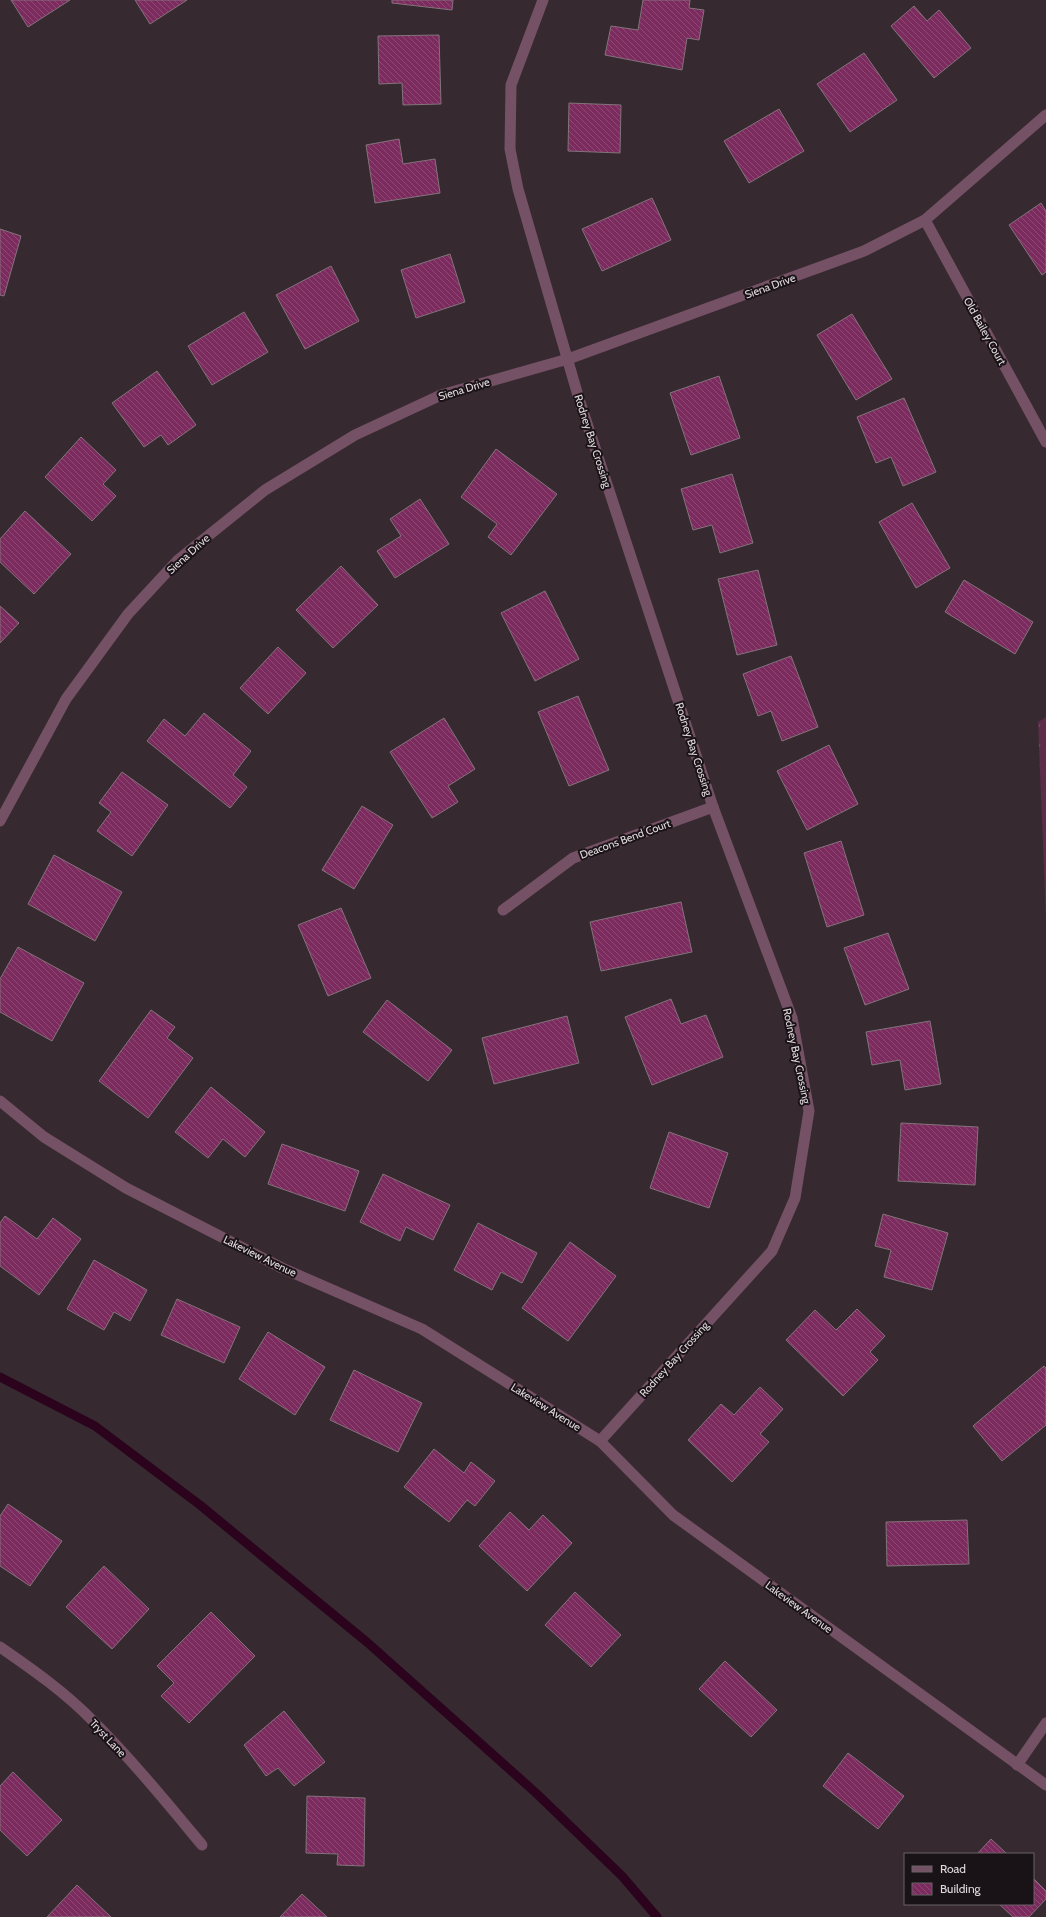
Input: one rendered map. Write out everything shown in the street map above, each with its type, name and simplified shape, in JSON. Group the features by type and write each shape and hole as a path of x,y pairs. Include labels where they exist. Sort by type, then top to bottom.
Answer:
{"street":[{"name":"Rodney Bay Crossing","path":"543,0 511,85 510,149 518,189 579,399 713,807 792,1018 809,1111 795,1198 772,1251 600,1441"},
{"name":"Siena Drive","path":"0,821 66,699 128,614 178,560 265,490 355,435 442,395 568,359 864,251 925,220 1046,115"},
{"name":"Old Bailey Court","path":"925,220 1046,442"},
{"name":"Deacons Bend Court","path":"503,910 573,858 713,807"},
{"name":"Lakeview Avenue","path":"0,1101 44,1137 126,1188 282,1268 422,1329 600,1441 673,1515 1046,1784"},
{"name":"Tryst Lane","path":"0,1647 33,1670 92,1720 143,1776 202,1845"},
{"path":"1017,1764 1046,1723"}],"green space":[{"path":"1046,717 1046,919 1038,722"}],"building":[{"path":"11,0 70,0 28,27"},
{"path":"135,0 187,0 150,24"},
{"path":"392,0 453,0 452,10 392,3"},
{"path":"643,0 690,0 689,8 704,10 699,40 687,38 682,70 605,55 611,26 638,30"},
{"path":"914,6 927,21 939,10 971,48 934,78 891,26"},
{"path":"439,35 441,104 403,105 402,83 379,84 378,36"},
{"path":"864,53 897,100 850,132 817,84"},
{"path":"569,103 621,105 620,153 568,151"},
{"path":"779,109 804,151 749,183 724,141"},
{"path":"399,139 403,164 435,159 440,193 375,203 366,145"},
{"path":"652,198 671,240 602,271 582,229"},
{"path":"1041,203 1046,211 1046,272 1042,275 1009,225"},
{"path":"0,229 21,236 4,296 0,295"},
{"path":"450,254 465,302 416,318 401,270"},
{"path":"331,266 359,321 305,349 276,295"},
{"path":"244,312 268,352 212,385 188,346"},
{"path":"852,314 892,379 856,400 817,335"},
{"path":"157,371 196,425 168,445 161,435 144,447 112,403"},
{"path":"719,376 740,438 691,455 670,393"},
{"path":"904,398 936,472 903,486 891,457 876,463 857,417"},
{"path":"81,437 116,470 103,484 116,496 92,521 45,477"},
{"path":"496,449 557,494 511,555 488,537 497,524 461,497"},
{"path":"732,474 753,543 720,553 712,525 693,530 681,489"},
{"path":"420,499 449,544 395,578 377,551 401,536 390,519"},
{"path":"912,503 950,568 916,588 879,522"},
{"path":"25,511 71,554 34,594 0,562 0,539"},
{"path":"341,566 378,605 333,648 296,610"},
{"path":"758,570 777,645 737,655 718,579"},
{"path":"964,580 1033,622 1015,654 945,612"},
{"path":"545,591 579,659 535,681 501,613"},
{"path":"0,606 19,623 0,643"},
{"path":"278,647 306,673 268,714 240,688"},
{"path":"791,656 818,727 782,741 771,711 758,716 743,674"},
{"path":"578,696 609,770 569,786 538,712"},
{"path":"204,713 251,751 233,775 247,787 230,808 147,741 164,719 185,736"},
{"path":"444,718 475,769 448,786 458,802 432,818 390,752"},
{"path":"829,745 858,804 807,830 777,771"},
{"path":"122,772 168,805 132,856 97,831 111,812 99,803"},
{"path":"362,806 393,825 354,889 322,870"},
{"path":"841,841 864,915 827,927 804,853"},
{"path":"54,855 122,892 95,941 28,904"},
{"path":"681,902 692,952 601,971 590,922"},
{"path":"341,908 371,978 328,996 298,925"},
{"path":"888,933 909,989 865,1005 844,948"},
{"path":"18,947 84,983 52,1041 0,1012 0,979"},
{"path":"671,999 681,1024 706,1015 723,1057 652,1085 625,1017"},
{"path":"387,1000 452,1050 428,1081 363,1032"},
{"path":"151,1010 175,1027 167,1038 193,1058 148,1118 99,1081"},
{"path":"567,1016 579,1063 494,1084 482,1038"},
{"path":"930,1021 941,1084 905,1090 900,1060 872,1065 866,1032"},
{"path":"211,1087 265,1132 245,1157 223,1139 208,1158 175,1132"},
{"path":"901,1123 978,1127 975,1185 898,1181"},
{"path":"669,1132 728,1153 709,1208 650,1188"},
{"path":"282,1144 359,1171 345,1211 268,1184"},
{"path":"383,1174 450,1205 433,1240 406,1227 400,1241 360,1222"},
{"path":"883,1214 948,1233 932,1290 884,1277 891,1250 875,1246"},
{"path":"5,1216 37,1239 53,1218 81,1239 39,1295 0,1266 0,1223"},
{"path":"478,1223 537,1253 522,1283 501,1272 492,1290 454,1270"},
{"path":"570,1242 616,1276 568,1341 522,1308"},
{"path":"94,1260 147,1290 130,1321 114,1312 104,1330 67,1309"},
{"path":"177,1299 240,1327 224,1363 161,1335"},
{"path":"857,1309 885,1336 870,1352 878,1360 843,1396 786,1340 815,1310 836,1330"},
{"path":"268,1332 325,1367 295,1415 239,1379"},
{"path":"1044,1366 1046,1368 1046,1425 1002,1461 973,1426"},
{"path":"354,1370 422,1403 398,1452 330,1420"},
{"path":"760,1387 783,1409 760,1434 769,1442 732,1482 688,1440 721,1404 734,1415"},
{"path":"434,1449 464,1473 471,1462 495,1481 475,1506 467,1500 449,1522 404,1487"},
{"path":"8,1504 62,1541 30,1586 0,1566 0,1516"},
{"path":"510,1512 529,1530 543,1515 572,1543 527,1591 479,1546"},
{"path":"967,1520 969,1564 887,1566 886,1522"},
{"path":"104,1566 149,1609 112,1649 66,1607"},
{"path":"575,1592 621,1635 591,1667 545,1625"},
{"path":"211,1612 255,1656 189,1723 161,1696 174,1683 157,1666"},
{"path":"725,1661 777,1710 751,1737 699,1689"},
{"path":"284,1711 325,1762 294,1786 278,1768 266,1776 244,1745"},
{"path":"848,1753 904,1796 878,1829 823,1786"},
{"path":"13,1772 62,1820 27,1856 0,1830 0,1786"},
{"path":"307,1796 365,1798 364,1866 337,1865 338,1854 306,1853"},
{"path":"991,1839 1006,1853 978,1853"},
{"path":"1034,1879 1046,1891 1046,1899 1029,1917 1013,1917 1000,1905 1034,1905"},
{"path":"77,1885 111,1917 47,1917"},
{"path":"302,1894 327,1917 280,1917"}],"waterway":[{"path":"0,1377 95,1426 200,1505 368,1643 536,1793 622,1876 657,1917"}]}
